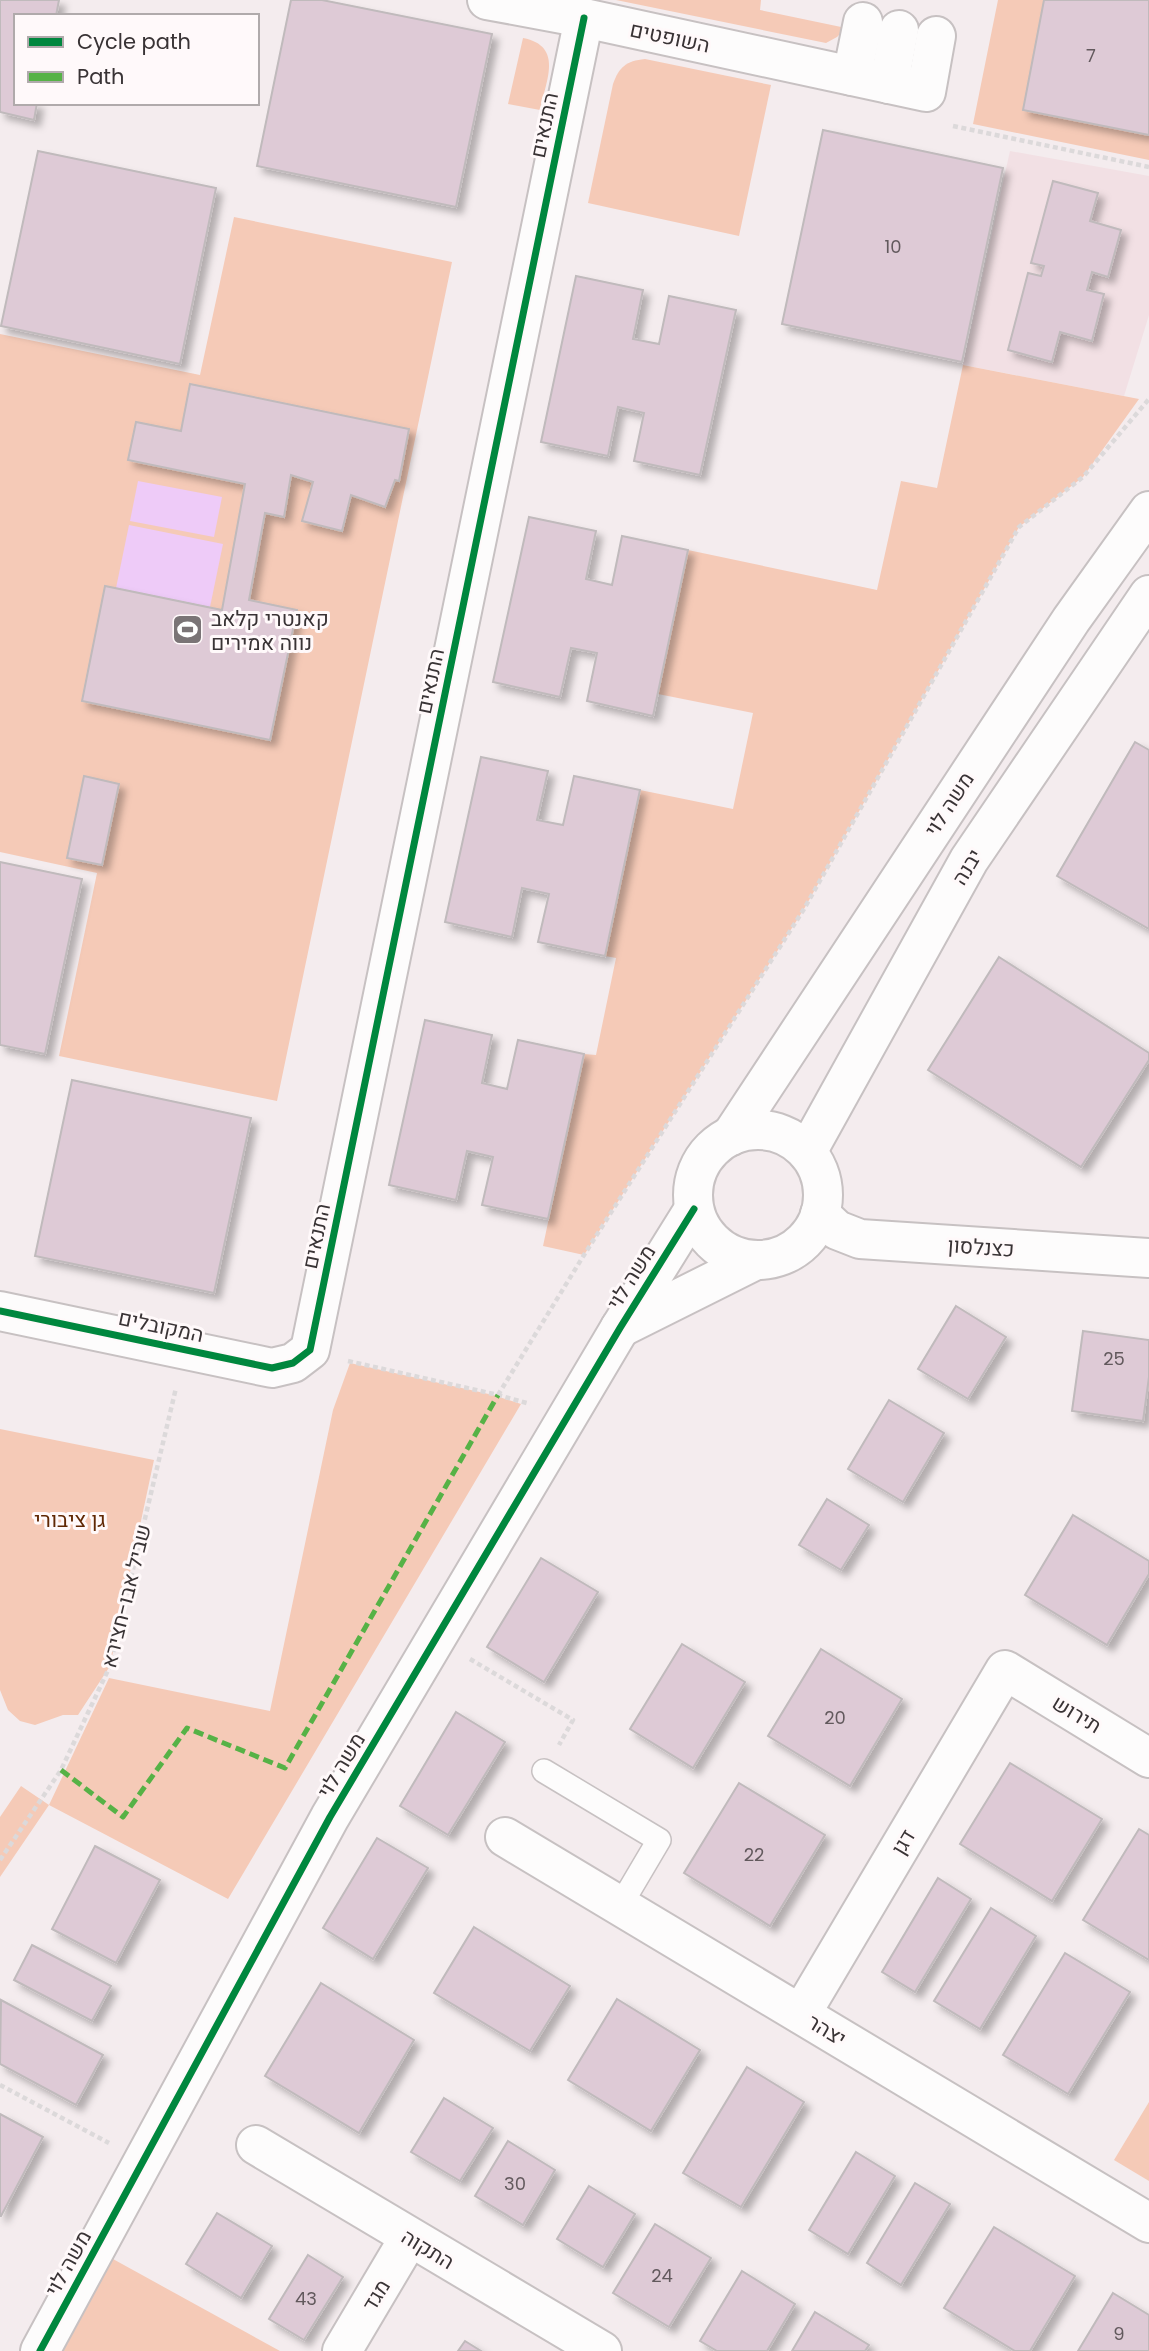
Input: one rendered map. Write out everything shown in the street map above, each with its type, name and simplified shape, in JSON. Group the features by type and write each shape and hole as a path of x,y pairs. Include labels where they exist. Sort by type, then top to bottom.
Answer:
{"street":[{"name":"השופטים","path":"487,0 926,92 936,36"},
{"name":"התנאים","path":"310,1350 584,19"},
{"path":"852,76 881,26 889,84"},
{"name":"משה לוי","path":"731,1136 1072,620 1149,511"},
{"name":"יבנה","path":"807,1152 969,860 1149,595"},
{"path":"751,1131 771,1132 790,1139 807,1152 816,1169 822,1192 820,1214 810,1234 795,1249 776,1258 754,1261 733,1256 715,1245 702,1229 694,1209 693,1187 700,1166 713,1148 731,1136 751,1131"},
{"name":"משה לוי","path":"40,2351 330,1817 620,1328 694,1209"},
{"name":"כצנלסון","path":"820,1214 837,1230 860,1239 1149,1258"},
{"name":"משה לוי","path":"620,1328 754,1261"},
{"name":"המקובלים","path":"0,1311 272,1368 293,1363 310,1350"},
{"name":"תירוש","path":"1005,1670 1149,1758"},
{"name":"דגן","path":"801,2014 1005,1670"},
{"name":"יצהר","path":"505,1837 1149,2223"},
{"name":"התקוה","path":"256,2145 601,2351"},
{"name":"מגד","path":"342,2351 409,2238"}],"lane":[{"path":"544,1771 659,1840 620,1906"}],"path":[{"path":"953,127 1149,167"},
{"path":"498,1395 804,909 1019,527 1083,477 1149,398"},
{"path":"310,1350 498,1395 568,1417"},
{"path":"436,1639 573,1720 544,1771"},
{"path":"0,2085 144,2162"}],"shaded area":[{"path":"1010,151 1149,176 1149,315 1124,396 963,365"},
{"path":"138,481 222,497 214,537 130,521"},
{"path":"129,525 223,544 210,607 116,588"}],"green space":[{"path":"616,0 761,0 760,10 846,28 826,43"},
{"path":"998,0 1044,0 1023,109 1149,135 1149,160 973,124"},
{"path":"523,38 536,42 548,57 548,77 540,110 508,104"},
{"path":"645,59 771,85 739,236 588,203 615,78 628,63"},
{"name":"קאנטרי קלאב נווה אמירים","path":"234,217 452,262 277,1101 59,1056 97,873 0,852 0,334 200,375"},
{"path":"963,365 1139,399 1083,477 1019,527 804,909 584,1255 543,1246 584,1054 596,1055 616,958 605,956 640,790 733,809 753,713 658,694 688,550 877,590 901,481 937,488"},
{"path":"350,1363 493,1395 521,1404 228,1899 49,1805 109,1678 270,1711 333,1410"},
{"name":"גן ציבורי","path":"0,1429 154,1460 110,1666 78,1715 63,1715 35,1725 20,1721 8,1710 0,1690"},
{"path":"21,1786 49,1805 0,1877 0,1817"},
{"path":"1149,2102 1149,2181 1114,2160"},
{"path":"113,2259 280,2351 63,2351"}],"building":[{"path":"0,0 59,0 56,14 14,14 14,105 37,105 34,120 0,112"},
{"path":"291,0 322,0 492,34 456,207 257,166"},
{"path":"1044,0 1149,0 1149,135 1023,110"},
{"path":"823,130 1003,168 962,362 782,324"},
{"path":"38,151 216,188 180,364 1,326"},
{"path":"1053,181 1098,193 1090,221 1121,230 1108,277 1092,272 1087,290 1104,294 1092,341 1060,332 1052,362 1008,350 1028,273 1041,276 1044,266 1031,263"},
{"path":"576,276 643,290 633,339 659,344 669,296 736,310 700,475 634,461 644,413 618,407 608,456 541,442"},
{"path":"190,384 409,429 399,481 395,480 385,507 351,495 342,531 302,521 313,482 291,475 284,517 265,513 249,600 297,610 270,740 82,701 105,586 222,610 245,484 128,460 136,422 181,431"},
{"path":"529,517 596,531 586,579 612,585 622,536 688,550 653,716 587,701 597,653 571,648 560,697 493,682"},
{"path":"1135,742 1149,750 1149,929 1057,876"},
{"path":"481,757 548,771 537,820 563,825 574,776 640,790 605,956 538,942 549,894 522,888 512,937 445,922"},
{"path":"84,776 119,784 102,865 67,858"},
{"path":"0,862 82,879 45,1054 0,1045"},
{"path":"999,957 1149,1053 1149,1060 1081,1167 928,1070"},
{"path":"425,1020 492,1035 482,1083 507,1089 518,1040 584,1054 548,1219 482,1205 493,1157 467,1151 456,1200 389,1185"},
{"path":"72,1080 251,1118 214,1293 35,1256"},
{"path":"956,1306 1006,1337 968,1399 918,1369"},
{"path":"1083,1331 1149,1340 1149,1377 1143,1421 1072,1411"},
{"path":"889,1400 944,1433 903,1502 848,1469"},
{"path":"827,1499 869,1525 841,1570 799,1545"},
{"path":"1073,1515 1149,1561 1149,1574 1107,1645 1025,1595"},
{"path":"541,1558 598,1592 544,1682 487,1647"},
{"path":"682,1644 745,1682 693,1768 630,1729"},
{"path":"821,1649 902,1699 850,1786 768,1736"},
{"path":"456,1712 505,1742 448,1835 400,1806"},
{"path":"1010,1763 1102,1819 1052,1901 960,1844"},
{"path":"739,1783 825,1835 770,1926 684,1873"},
{"path":"1139,1829 1149,1835 1149,1960 1083,1920"},
{"path":"377,1838 428,1868 373,1959 323,1928"},
{"path":"95,1846 160,1880 116,1963 52,1929"},
{"path":"938,1878 971,1899 915,1992 882,1972"},
{"path":"991,1908 1036,1936 980,2029 934,2001"},
{"path":"474,1927 570,1986 530,2051 434,1993"},
{"path":"32,1945 111,1986 92,2021 14,1980"},
{"path":"1065,1953 1130,1992 1068,2094 1003,2055"},
{"path":"321,1983 414,2040 359,2133 265,2076"},
{"path":"617,1999 700,2050 651,2131 568,2080"},
{"path":"1,2000 103,2055 76,2105 0,2064"},
{"path":"747,2067 804,2102 741,2207 683,2173"},
{"path":"444,2098 493,2128 460,2181 411,2152"},
{"path":"0,2114 43,2137 1,2216 0,2216"},
{"path":"508,2141 555,2170 523,2225 475,2196"},
{"path":"856,2152 895,2176 848,2254 809,2230"},
{"path":"915,2183 950,2204 901,2285 867,2263"},
{"path":"589,2186 635,2214 603,2267 557,2239"},
{"path":"217,2213 272,2246 241,2298 186,2264"},
{"path":"655,2224 711,2258 669,2327 613,2293"},
{"path":"994,2227 1075,2276 1030,2351 1015,2351 944,2308"},
{"path":"308,2255 343,2277 304,2340 269,2319"},
{"path":"742,2271 795,2304 767,2351 717,2351 700,2341"},
{"path":"1113,2293 1149,2315 1149,2351 1078,2351"},
{"path":"815,2312 869,2345 865,2351 792,2351"},
{"path":"465,2341 481,2351 458,2351"}],"marked path":[{"path":"61,1770 123,1817 187,1728 285,1768 498,1395"}],"cycle path":[{"path":"0,1311 272,1368 293,1363 310,1350 584,18"},
{"path":"40,2351 330,1817 620,1328 694,1209"}],"place":[{"name":"קאנטרי קלאב נווה אמירים","path":"188,630"}]}
